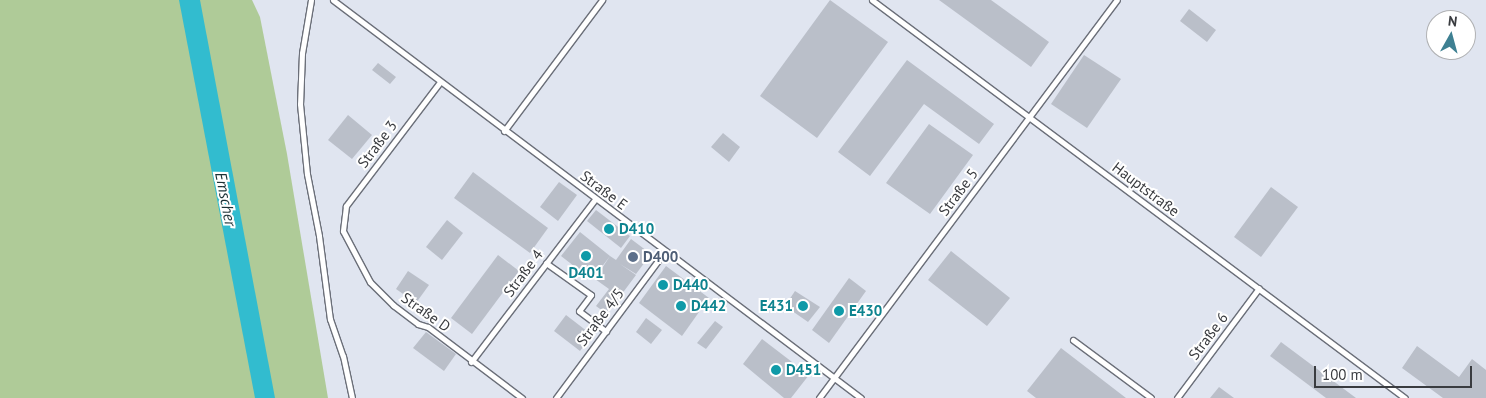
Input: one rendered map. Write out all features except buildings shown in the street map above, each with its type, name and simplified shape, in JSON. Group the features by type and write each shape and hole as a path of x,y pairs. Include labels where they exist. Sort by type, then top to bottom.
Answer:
{"lane":[{"path":"311,0 302,53 300,104 307,174 319,236 330,319 343,356 352,398"},
{"name":"Straße E","path":"333,0 504,131 861,398"},
{"path":"504,131 602,0"},
{"name":"Hauptstraße","path":"872,0 1405,398"},
{"name":"Straße 5","path":"819,398 1117,0"},
{"name":"Straße 3","path":"342,224 346,206 440,82"},
{"name":"Straße 4","path":"471,362 595,198"},
{"name":"Straße D","path":"342,224 353,254 370,282 393,305 418,324 428,327 471,362 522,398"},
{"name":"Straße 4/5","path":"556,398 665,251"},
{"path":"546,263 591,295 579,311 606,331"},
{"name":"Straße 6","path":"1177,398 1259,288"},
{"path":"1073,340 1151,398"}],"green space":[{"path":"0,0 252,0 260,17 287,154 328,398 0,398"}],"water":[{"name":"Emscher","path":"179,0 200,0 275,398 255,398"}],"place":[{"name":"D410","path":"609,229"},
{"name":"D401","path":"586,256"},
{"name":"D400","path":"633,257"},
{"name":"D440","path":"663,285"},
{"name":"D442","path":"681,306"},
{"name":"E431","path":"803,306"},
{"name":"E430","path":"839,311"},
{"name":"D451","path":"776,370"}]}
